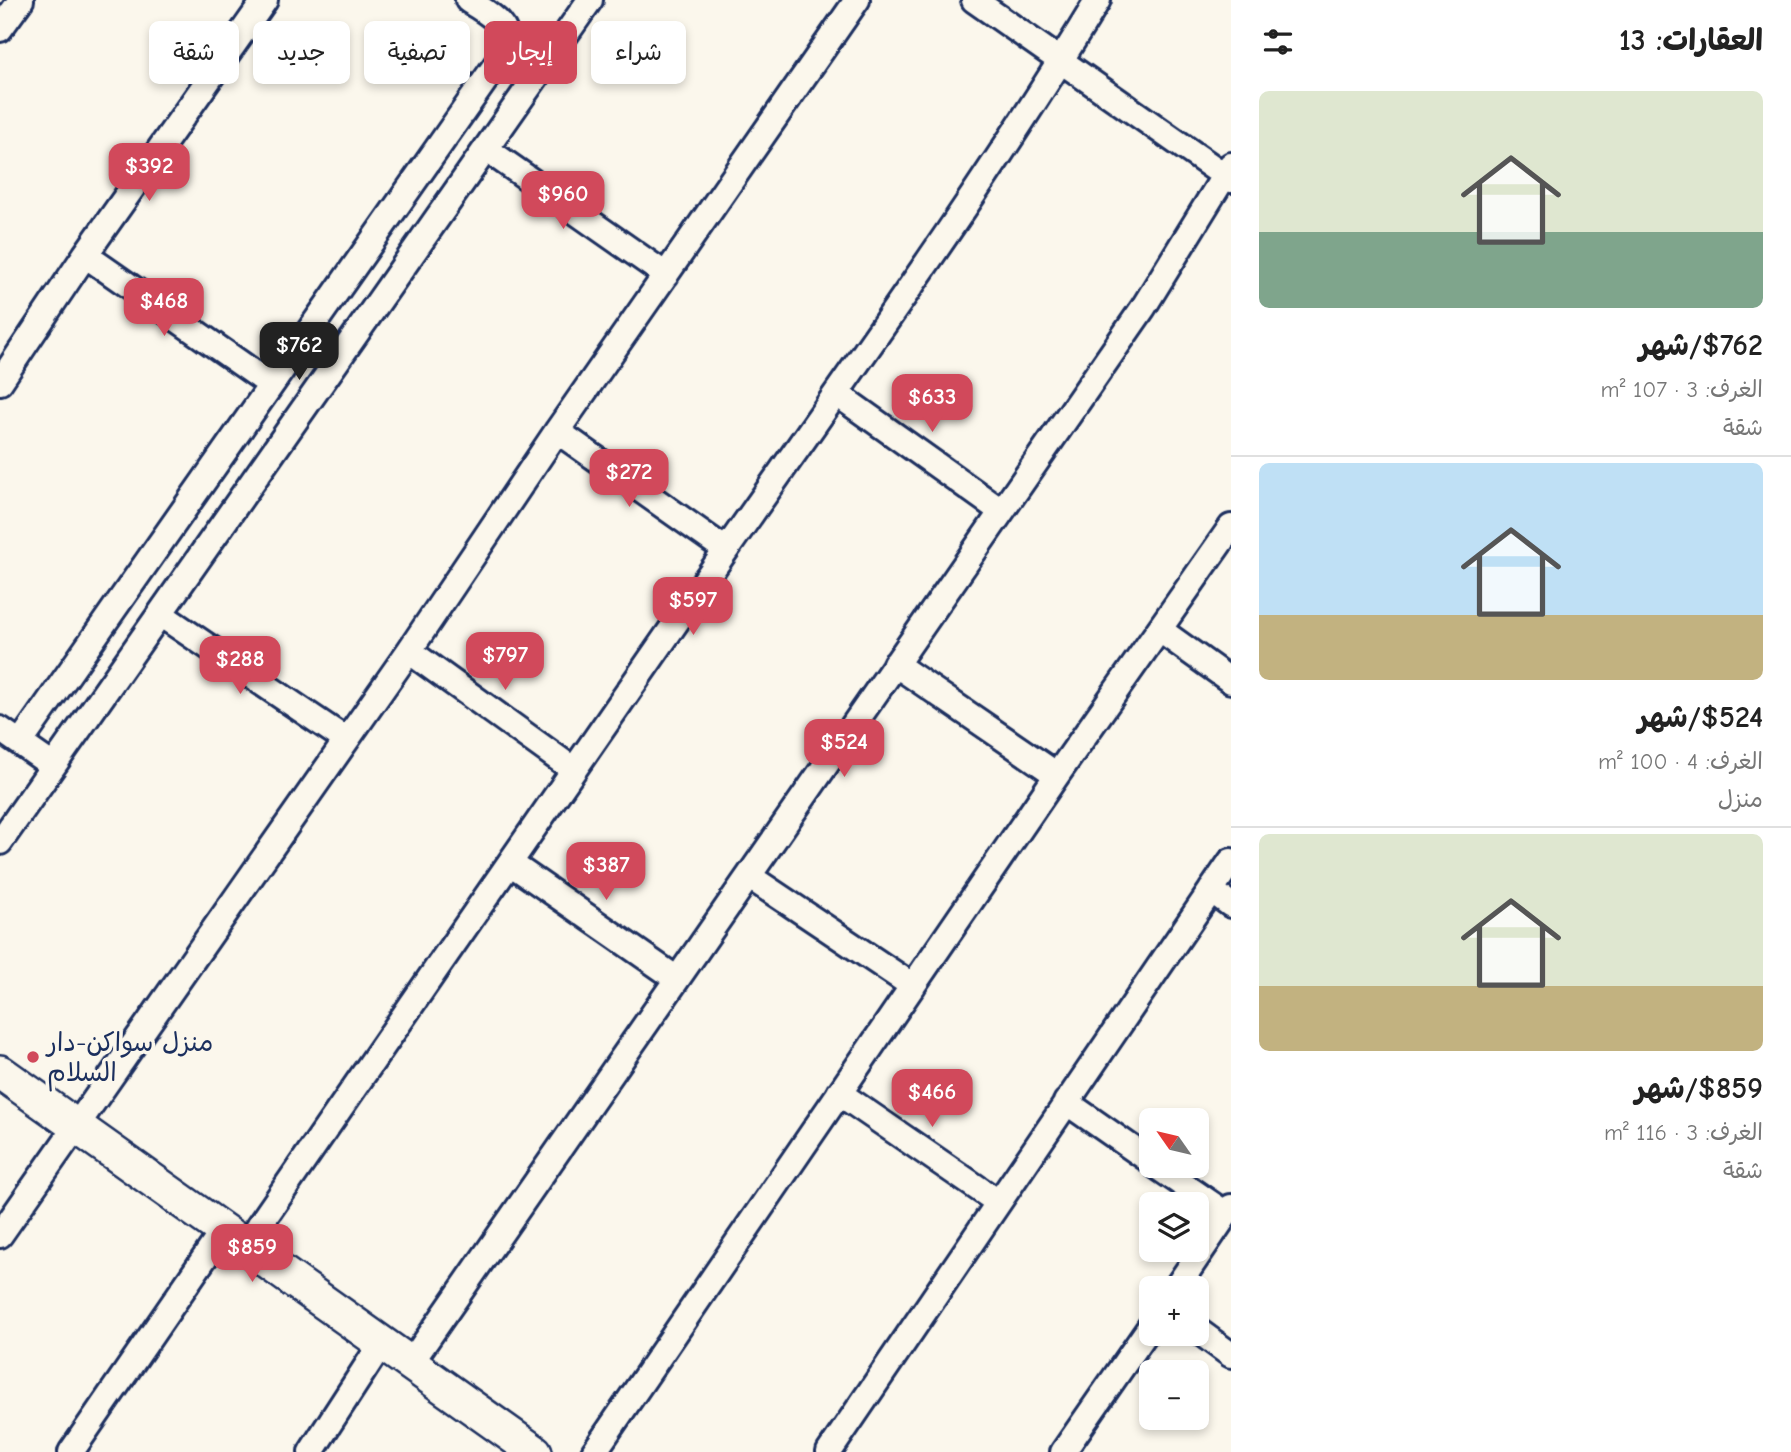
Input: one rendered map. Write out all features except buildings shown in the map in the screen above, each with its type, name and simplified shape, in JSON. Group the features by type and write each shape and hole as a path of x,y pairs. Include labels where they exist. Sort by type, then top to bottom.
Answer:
{"street":[{"path":"0,29 21,0"},
{"path":"0,382 85,255 265,0"},
{"path":"53,766 10,736 270,384 507,49 509,39 506,29 468,0"},
{"path":"0,842 590,0"},
{"path":"0,1235 409,651 557,431 857,0"},
{"path":"410,1364 1143,308 1229,173 974,0"},
{"path":"71,1452 234,1238 510,863 837,394 1061,61 1098,0"},
{"path":"486,149 666,275"},
{"path":"85,255 270,384"},
{"path":"837,394 1001,510"},
{"path":"557,431 726,550"},
{"path":"594,1452 1057,775 1231,527"},
{"path":"160,614 346,740"},
{"path":"1160,630 1231,681"},
{"path":"409,651 574,770"},
{"path":"895,664 1057,775"},
{"path":"829,1452 1231,861"},
{"path":"510,863 677,979"},
{"path":"750,877 913,986"},
{"path":"1211,890 1231,905"},
{"path":"0,1072 535,1452"},
{"path":"839,1093 998,1202"},
{"path":"1066,1102 1139,1153"},
{"path":"1175,1178 1228,1211 1184,1276"},
{"path":"1209,1338 1231,1354"},
{"path":"1063,1452 1139,1343"},
{"path":"311,1452 381,1344"}],"place":[{"name":"منزل سواكن-دار السلام","path":"33,1057"}]}
